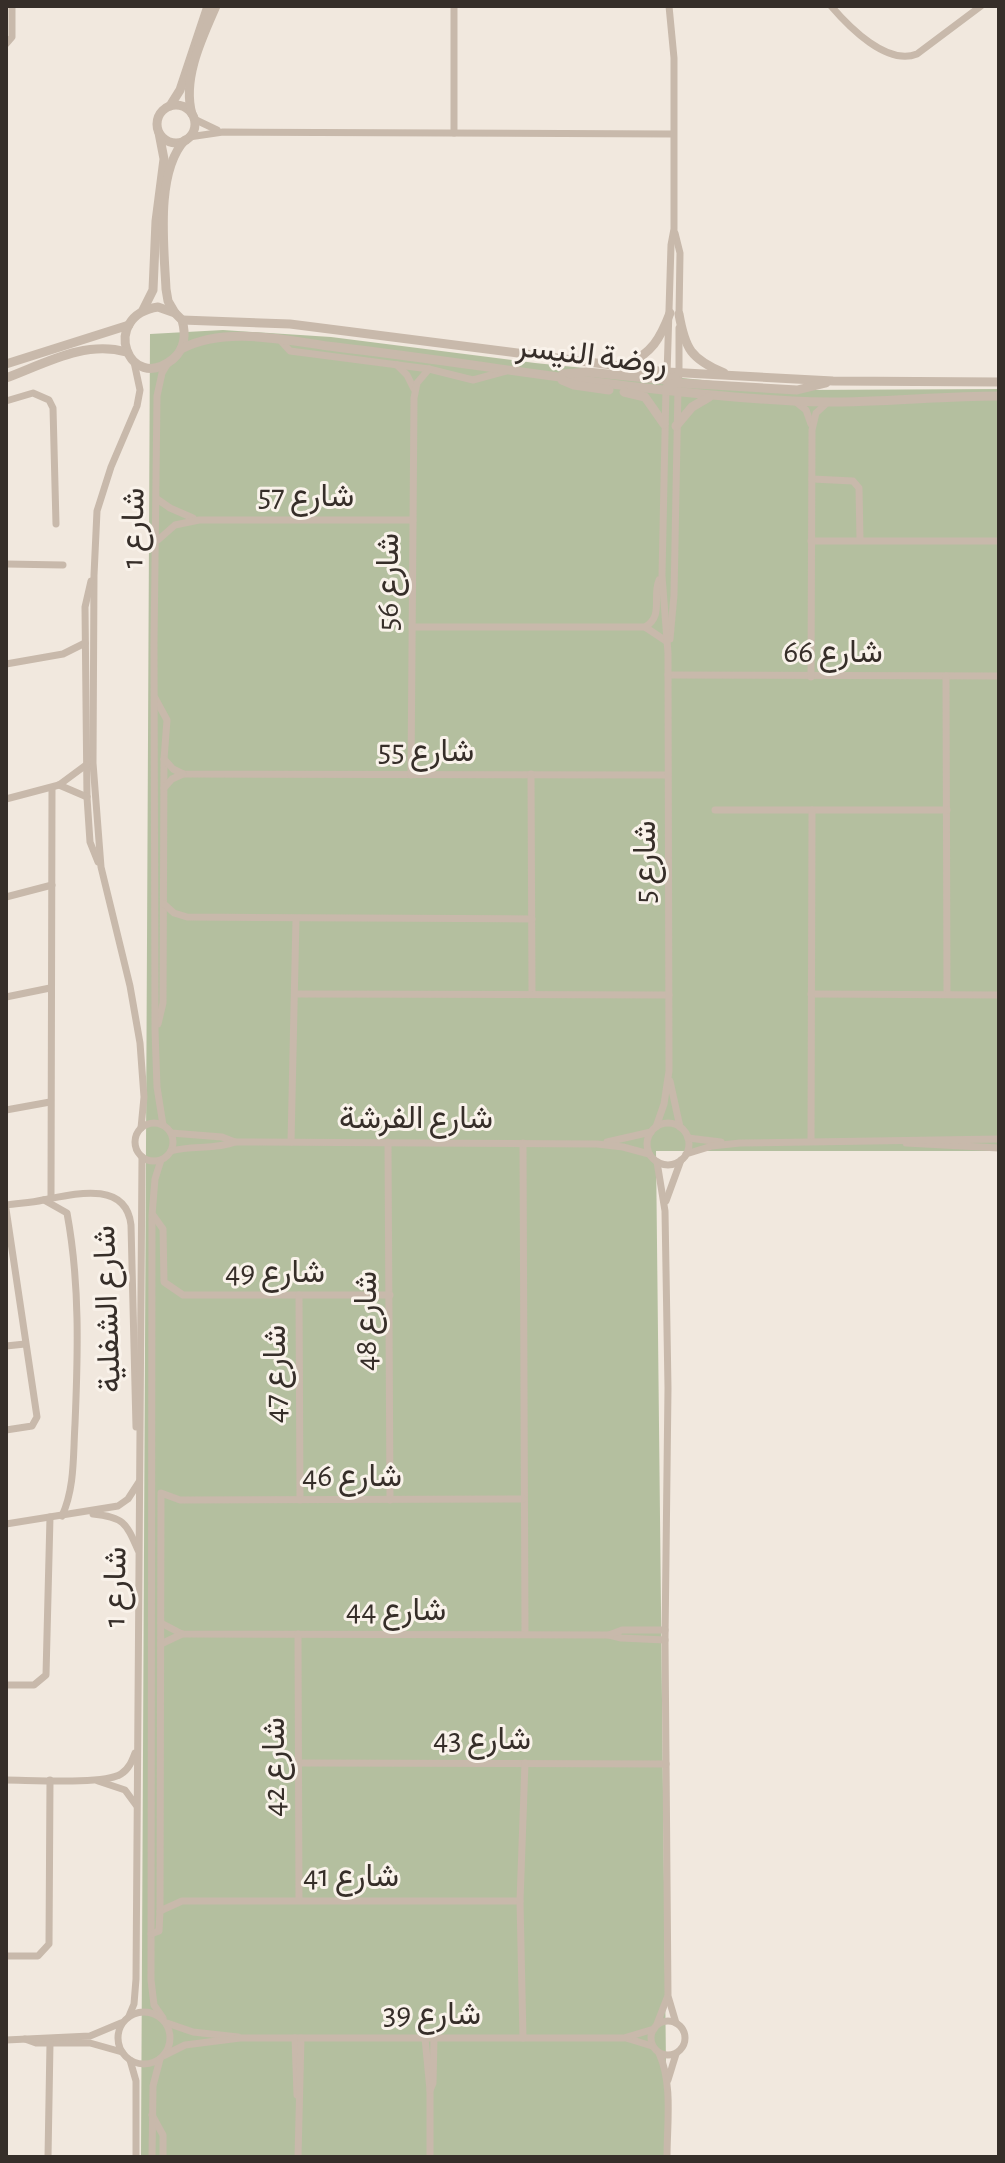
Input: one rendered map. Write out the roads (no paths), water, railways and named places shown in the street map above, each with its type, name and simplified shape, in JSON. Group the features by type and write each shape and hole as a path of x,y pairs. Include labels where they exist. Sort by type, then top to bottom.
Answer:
{"street":[{"path":"6,44 12,37 12,6"},
{"path":"208,6 180,90 157,119 164,159 156,221 153,290 125,334 126,352 134,362 152,369 170,362 185,339 179,316 168,301 166,289 165,210 170,166 194,126 189,86 199,47 216,6"},
{"path":"454,6 454,133"},
{"path":"668,653 674,595 679,382 671,245 674,229 674,58 669,6"},
{"path":"831,6 869,40 894,56 906,57 917,54 981,6"},
{"path":"170,106 180,106 193,117 223,132"},
{"path":"159,133 171,142 223,132 672,134"},
{"path":"141,313 158,307 179,316"},
{"path":"626,365 641,359 656,344 674,314"},
{"path":"668,653 662,576 664,424 674,314"},
{"path":"674,314 693,356 735,377"},
{"name":"روضة النيسر","path":"179,316 290,324 626,365 667,376 713,396 828,402 999,396"},
{"path":"6,364 129,325"},
{"name":"روضة النيسر","path":"181,349 201,340 223,337 280,340 666,391 679,382 735,377 999,382"},
{"path":"280,340 290,351 429,369 473,380 507,370"},
{"path":"6,378 89,349 108,348 126,352"},
{"name":"شارع 1","path":"134,362 139,379 139,399 97,511 93,763 101,867 135,1013 144,1097 141,1128"},
{"name":"شارع 1","path":"163,1125 157,1087 155,1030 157,396 162,373 170,362"},
{"path":"396,364 407,375 414,389 429,369"},
{"path":"556,376 587,372 667,376"},
{"path":"556,376 574,385 645,397 664,424"},
{"path":"679,382 797,390 833,381"},
{"name":"شارع 56","path":"411,775 414,389"},
{"path":"6,401 33,393 42,395 53,408 56,524"},
{"path":"676,426 692,407 713,396"},
{"path":"795,401 808,413 812,430 811,677"},
{"path":"812,430 816,413 828,402"},
{"path":"812,479 853,481 859,488 860,540"},
{"name":"شارع 57","path":"157,499 184,516 199,520"},
{"name":"شارع 57","path":"157,542 175,525 199,520 413,520"},
{"path":"811,541 999,541"},
{"path":"6,564 63,565"},
{"name":"شارع 1","path":"94,575 87,595 86,765 90,842 101,867"},
{"path":"412,627 645,627 653,623 657,615 656,587 662,576"},
{"path":"645,627 666,641"},
{"path":"6,664 63,654 85,643"},
{"name":"شارع 5","path":"654,1129 664,1104 669,1071 668,653"},
{"path":"63,654 76,659 85,668"},
{"name":"شارع 66","path":"668,675 999,676"},
{"path":"946,676 947,994"},
{"name":"شارع 1","path":"155,698 167,720 164,759 163,1003 155,1030"},
{"path":"164,759 183,774"},
{"path":"6,799 56,786 86,765"},
{"path":"164,788 172,779 183,774"},
{"name":"شارع 55","path":"183,774 668,775"},
{"path":"531,774 532,994"},
{"path":"56,786 87,797"},
{"path":"56,786 48,1199 67,1213 77,1295 72,1482 62,1516"},
{"path":"715,810 947,810"},
{"path":"811,1141 812,810"},
{"path":"6,897 52,885"},
{"path":"164,904 174,913 187,917 532,919"},
{"path":"164,929 187,917"},
{"path":"291,1142 296,919"},
{"path":"6,997 50,988"},
{"path":"295,994 669,995"},
{"path":"811,994 999,995"},
{"name":"شارع 5","path":"669,1071 680,1127"},
{"path":"6,1110 50,1102"},
{"path":"151,1124 163,1125 171,1133 171,1151 154,1162 142,1157 135,1143 141,1128 151,1124"},
{"path":"665,1211 670,1185 684,1157 688,1138 680,1127 668,1124 654,1129 647,1143 649,1154 657,1162 670,1165 684,1157 712,1146 740,1143 999,1139"},
{"name":"شارع الفرشة","path":"597,1144 654,1129"},
{"name":"شارع الفرشة","path":"171,1133 222,1137 235,1142"},
{"path":"688,1138 740,1143"},
{"name":"شارع الفرشة","path":"171,1151 224,1146 235,1142 388,1142 597,1144 649,1154"},
{"name":"شارع 48","path":"388,1142 390,1500"},
{"path":"904,1142 999,1148"},
{"path":"523,1143 525,1634"},
{"name":"شارع 1","path":"126,2019 135,1993 142,1157"},
{"name":"شارع 1","path":"161,1160 155,1179 152,1215 151,1934 152,1994 154,2005 165,2021"},
{"path":"657,1162 665,1211 668,1388 665,1630 668,1996 676,2023 685,2039 676,2054 667,2090"},
{"name":"شارع الشفلية","path":"6,1207 91,1193 119,1200 130,1216 135,1420 140,1437"},
{"path":"6,1207 37,1417 32,1426 6,1430"},
{"name":"شارع 1","path":"152,1215 163,1229 164,1282"},
{"name":"شارع 49","path":"164,1282 177,1293 188,1296 390,1295"},
{"name":"شارع 47","path":"299,1295 300,1500"},
{"path":"6,1346 25,1344"},
{"path":"6,1524 122,1504 140,1479"},
{"name":"شارع 1","path":"151,1934 159,1931 160,1911 161,1493"},
{"name":"شارع 46","path":"161,1493 180,1500 523,1499"},
{"name":"شارع 46","path":"162,1509 180,1500"},
{"path":"83,1513 118,1518 126,1525 140,1553"},
{"path":"6,1685 34,1685 46,1675 50,1517"},
{"name":"شارع 44","path":"161,1623 182,1634"},
{"name":"شارع 44","path":"609,1635 622,1630 665,1630"},
{"name":"شارع 44","path":"161,1644 182,1634 609,1635 665,1640"},
{"name":"شارع 42","path":"298,1634 299,1900"},
{"path":"6,1780 92,1780 120,1775 130,1765 138,1749"},
{"name":"شارع 43","path":"298,1763 666,1764"},
{"path":"523,2038 520,1901 525,1763"},
{"path":"6,1956 38,1956 49,1944 50,1780"},
{"path":"92,1780 125,1790 137,1806"},
{"name":"شارع 41","path":"160,1891 182,1901"},
{"name":"شارع 41","path":"160,1911 182,1901 520,1901"},
{"path":"667,2157 664,2067 651,2037 668,1996"},
{"path":"6,2040 90,2036 146,2011 165,2021 171,2034 170,2045 162,2057 153,2086 152,2157"},
{"path":"126,2019 118,2031 118,2042 136,2073 136,2157"},
{"name":"شارع 39","path":"165,2021 193,2032 240,2038"},
{"path":"655,2027 665,2022 676,2023"},
{"name":"شارع 39","path":"162,2057 185,2045 240,2038 624,2038 655,2027"},
{"path":"298,2038 301,2093 298,2096 298,2157"},
{"path":"430,2038 433,2083 430,2090 430,2157"},
{"name":"شارع 39","path":"624,2038 656,2050"},
{"path":"25,2039 50,2043 90,2043 122,2052"},
{"path":"48,2157 50,2043"},
{"path":"656,2050 667,2055 676,2054"},
{"path":"130,2060 150,2064 162,2057"},
{"path":"152,2115 163,2135 163,2157"}]}
